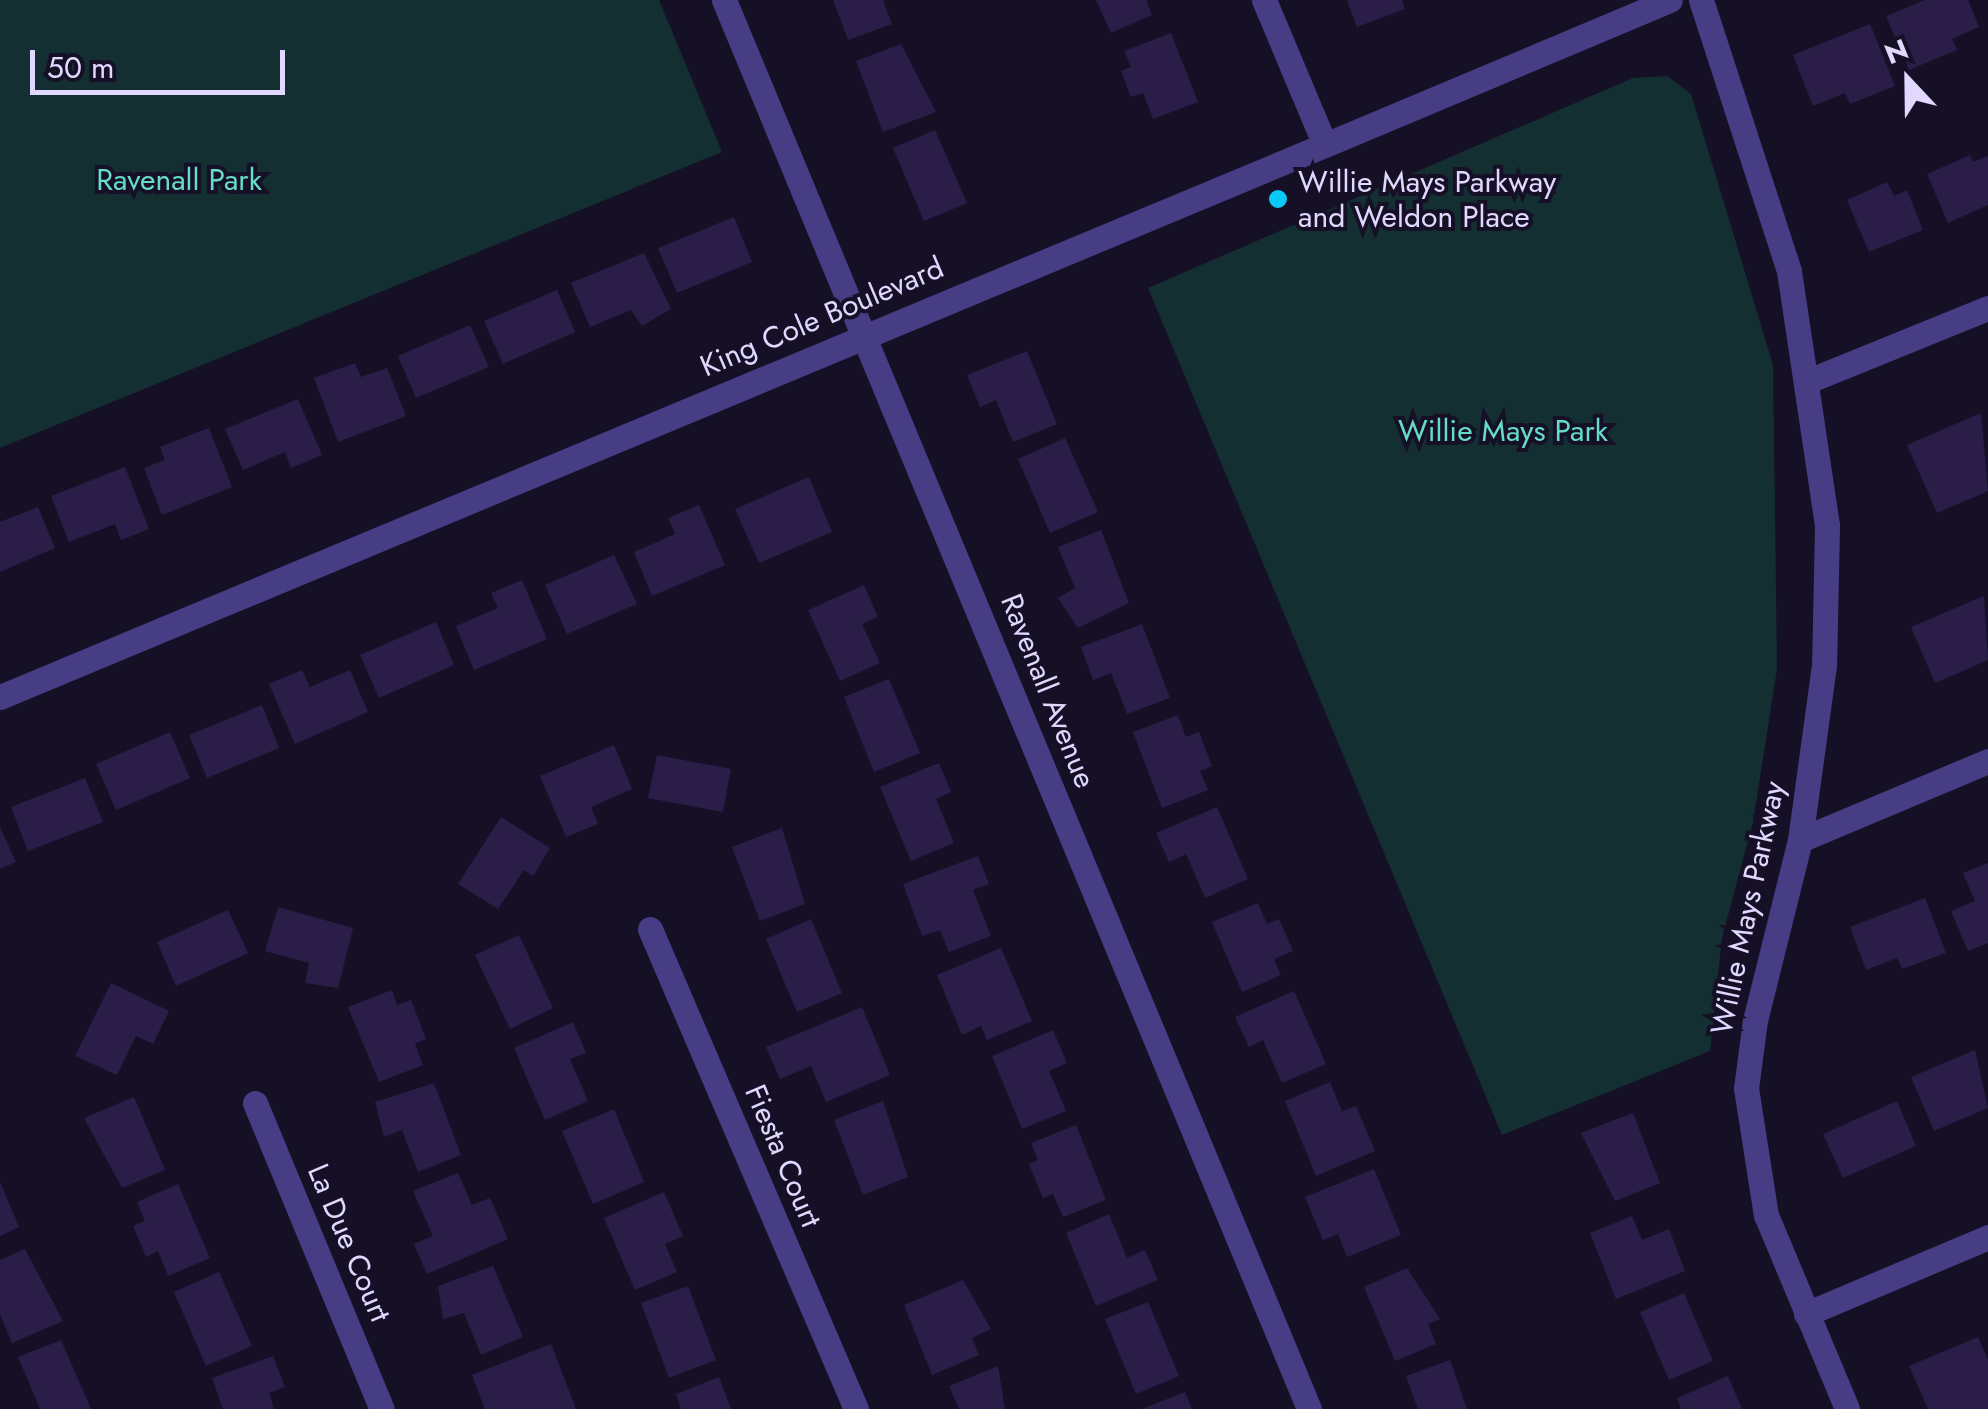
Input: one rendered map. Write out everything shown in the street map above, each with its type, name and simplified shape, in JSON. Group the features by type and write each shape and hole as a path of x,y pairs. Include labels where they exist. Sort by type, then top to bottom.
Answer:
{"street":[{"name":"Ravenall Avenue","path":"724,0 1308,1409"},
{"path":"1264,0 1325,144"},
{"name":"King Cole Boulevard","path":"0,696 1670,0"},
{"name":"Willie Mays Parkway","path":"1701,0 1761,170 1808,381 1827,526 1824,665 1800,840 1754,1020 1746,1088 1766,1215 1847,1409"},
{"path":"1808,381 1988,308"},
{"path":"1800,840 1988,762"},
{"name":"Fiesta Court","path":"650,929 856,1409"},
{"name":"La Due Court","path":"255,1103 382,1409"},
{"path":"1806,1314 1988,1237"}],"green space":[{"name":"Ravenall Park","path":"0,0 659,0 722,152 0,448"},
{"name":"Willie Mays Park","path":"1667,76 1691,94 1773,365 1777,669 1753,822 1722,938 1710,1051 1502,1135 1148,288 1633,78"}],"building":[{"path":"833,0 883,0 892,24 848,40"},
{"path":"1096,0 1146,0 1152,15 1111,33"},
{"path":"1347,0 1402,0 1405,9 1357,27"},
{"path":"1925,0 1968,0 1979,27 1952,39 1957,50 1909,70 1886,16"},
{"path":"1870,24 1895,86 1850,104 1845,93 1813,106 1793,55"},
{"path":"1171,33 1198,102 1153,119 1143,93 1131,97 1121,71 1131,67 1124,51"},
{"path":"901,44 936,112 883,132 856,61"},
{"path":"935,130 967,203 924,221 893,148"},
{"path":"1970,155 1973,162 1988,156 1988,205 1948,223 1927,174"},
{"path":"1887,182 1894,196 1907,190 1923,230 1869,252 1847,200"},
{"path":"734,217 752,262 677,293 658,248"},
{"path":"644,253 671,309 642,326 631,310 590,327 571,283"},
{"path":"557,290 575,332 503,364 484,321"},
{"path":"470,325 489,367 416,398 398,356"},
{"path":"1027,351 1057,424 1013,442 996,400 980,407 967,375"},
{"path":"355,363 361,377 387,368 406,416 338,442 314,378"},
{"path":"298,399 322,455 291,468 285,452 243,470 225,429"},
{"path":"1981,413 1988,491 1937,513 1907,445"},
{"path":"209,428 232,487 162,515 144,468 165,460 160,447"},
{"path":"1065,438 1098,512 1050,533 1018,459"},
{"path":"125,467 149,529 121,540 115,524 69,542 51,496"},
{"path":"809,477 832,532 759,563 735,509"},
{"path":"699,505 725,565 652,596 634,552 675,534 668,518"},
{"path":"38,507 55,548 0,572 0,522"},
{"path":"1101,530 1129,603 1078,628 1058,598 1075,588 1058,547"},
{"path":"614,555 637,604 567,634 545,585"},
{"path":"522,580 547,639 474,670 456,626 498,608 491,593"},
{"path":"864,585 878,617 862,624 880,663 840,681 808,610"},
{"path":"1984,596 1988,660 1935,683 1911,627"},
{"path":"436,622 454,665 379,698 360,655"},
{"path":"1142,624 1170,698 1127,714 1111,673 1093,680 1081,647"},
{"path":"302,670 310,687 350,670 368,712 295,744 269,684"},
{"path":"889,679 920,753 874,772 844,697"},
{"path":"262,705 279,748 207,778 189,735"},
{"path":"1178,715 1186,737 1199,732 1212,766 1200,771 1208,790 1162,808 1133,732"},
{"path":"170,732 190,778 116,810 96,764"},
{"path":"614,745 632,789 591,807 598,824 566,837 540,776"},
{"path":"657,755 731,769 723,812 648,798"},
{"path":"939,763 951,792 936,799 954,843 911,861 880,787"},
{"path":"85,778 103,822 28,851 11,807"},
{"path":"1217,807 1248,879 1205,898 1186,854 1169,862 1156,833"},
{"path":"501,817 550,848 533,876 524,870 498,909 458,884"},
{"path":"0,827 16,862 0,869"},
{"path":"782,828 805,904 760,921 732,847"},
{"path":"978,856 989,884 973,890 991,936 949,952 940,930 922,936 903,884"},
{"path":"1988,863 1988,943 1968,951 1951,911 1975,901 1963,873"},
{"path":"1925,898 1946,953 1902,969 1897,958 1866,970 1850,927"},
{"path":"1258,903 1267,924 1279,919 1293,951 1274,959 1281,975 1242,992 1212,922"},
{"path":"278,907 353,928 338,988 305,983 309,963 265,951"},
{"path":"228,910 248,953 176,986 157,942"},
{"path":"811,919 842,993 797,1012 766,939"},
{"path":"519,935 553,1008 510,1029 475,955"},
{"path":"1001,948 1032,1021 987,1040 981,1026 962,1035 937,975"},
{"path":"111,983 169,1011 153,1044 136,1036 117,1075 75,1056"},
{"path":"392,990 397,1005 411,1000 426,1039 415,1044 423,1065 379,1082 348,1007"},
{"path":"1294,991 1326,1064 1282,1083 1263,1040 1249,1047 1235,1017"},
{"path":"862,1007 890,1075 826,1102 811,1066 780,1079 766,1047"},
{"path":"573,1022 586,1053 570,1059 588,1101 545,1120 514,1048"},
{"path":"1053,1030 1067,1063 1049,1071 1066,1111 1022,1129 992,1056"},
{"path":"1975,1050 1988,1108 1934,1131 1911,1077"},
{"path":"1330,1082 1342,1111 1356,1106 1375,1151 1316,1176 1285,1101"},
{"path":"434,1083 461,1155 418,1172 402,1130 384,1137 375,1102"},
{"path":"134,1097 165,1170 122,1188 84,1118"},
{"path":"883,1101 908,1177 863,1195 834,1120"},
{"path":"1897,1101 1916,1146 1843,1178 1823,1134"},
{"path":"614,1109 644,1182 593,1204 562,1131"},
{"path":"1633,1113 1660,1183 1615,1201 1581,1133"},
{"path":"1076,1125 1106,1200 1063,1217 1053,1194 1043,1198 1029,1164 1038,1160 1031,1143"},
{"path":"1374,1169 1401,1235 1347,1257 1338,1234 1323,1240 1305,1197"},
{"path":"458,1173 472,1205 490,1198 508,1239 427,1274 414,1244 433,1236 413,1191"},
{"path":"0,1182 19,1227 0,1236"},
{"path":"178,1184 210,1258 168,1276 158,1251 146,1257 133,1226 145,1221 137,1202"},
{"path":"664,1192 683,1236 665,1244 677,1272 635,1290 604,1218"},
{"path":"1109,1214 1127,1258 1145,1250 1158,1280 1096,1306 1066,1233"},
{"path":"1632,1216 1642,1240 1669,1229 1685,1271 1616,1299 1590,1233"},
{"path":"25,1249 63,1321 12,1343 0,1314 0,1260"},
{"path":"493,1266 523,1337 481,1355 464,1313 443,1319 438,1286"},
{"path":"1407,1268 1440,1319 1428,1324 1436,1344 1395,1361 1364,1287"},
{"path":"219,1272 252,1346 206,1366 174,1292"},
{"path":"963,1280 991,1329 972,1338 979,1355 932,1375 904,1305"},
{"path":"688,1286 716,1360 669,1378 641,1303"},
{"path":"1684,1293 1713,1361 1669,1380 1640,1312"},
{"path":"1148,1302 1179,1376 1136,1394 1105,1319"},
{"path":"1978,1337 1988,1360 1988,1409 1928,1409 1909,1366"},
{"path":"61,1340 91,1409 40,1409 18,1357"},
{"path":"551,1344 576,1409 485,1409 472,1375"},
{"path":"273,1356 285,1387 269,1393 274,1409 223,1409 212,1378"},
{"path":"1450,1360 1467,1409 1418,1409 1406,1376"},
{"path":"998,1366 1005,1409 959,1409 949,1386"},
{"path":"1728,1376 1742,1409 1681,1409 1677,1398"},
{"path":"719,1377 731,1409 681,1409 676,1394"},
{"path":"1185,1392 1192,1409 1142,1409"}],"place":[{"name":"Willie Mays Parkway and Weldon Place","path":"1278,199"}]}
